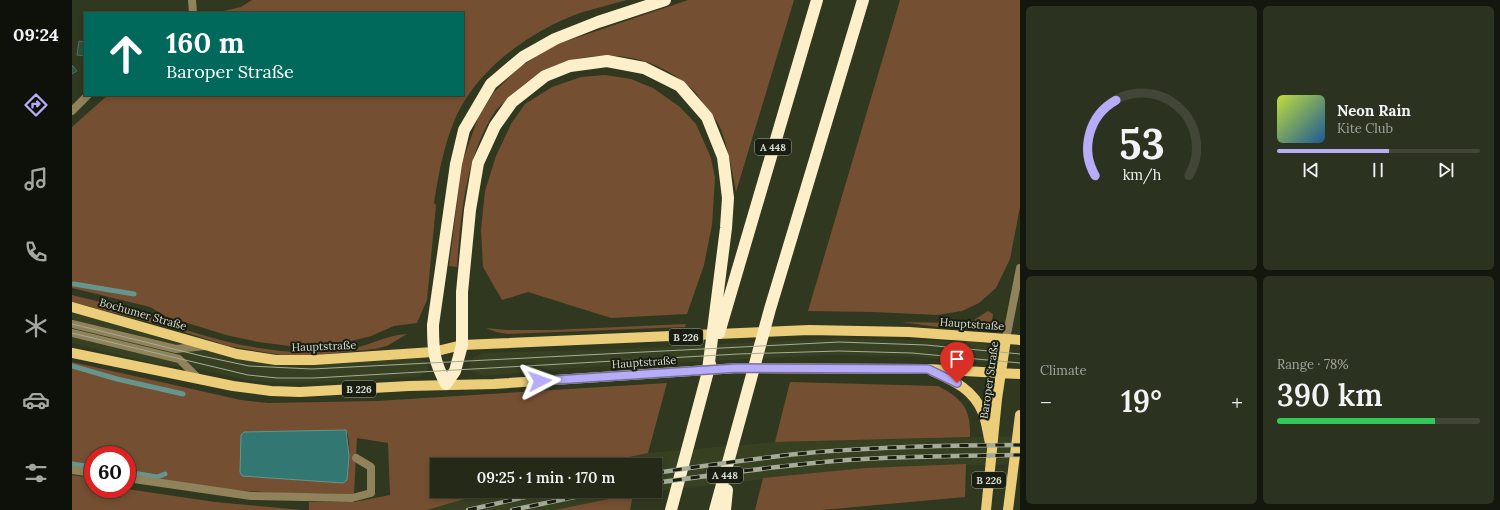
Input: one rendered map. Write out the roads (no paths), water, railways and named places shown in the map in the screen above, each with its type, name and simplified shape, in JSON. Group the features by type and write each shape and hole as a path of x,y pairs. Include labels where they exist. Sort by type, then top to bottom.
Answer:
{"highway":[{"path":"665,0 598,22 555,40 523,57 491,84 464,130 456,164 433,325 433,352 436,363 446,384 455,371 462,345 462,292 470,210 478,163 495,126 512,102 545,76 570,66 607,62 644,68 680,86 707,117 723,157 728,198 724,292 708,370 671,510"},
{"name":"A 448","path":"724,292 817,0"},
{"name":"A 448","path":"715,510 770,309 863,0"},
{"path":"725,510 734,439"}],"main road":[{"name":"Bochumer Straße","path":"72,307 237,354 276,360"},
{"name":"Hauptstraße","path":"276,360 314,360 433,352 462,345 809,330 902,332 1020,340"},
{"name":"Baroper Straße","path":"986,510 997,400 1006,339"},
{"name":"B 226","path":"72,353 153,371 198,378"},
{"name":"Hauptstraße","path":"198,378 233,386 271,391 300,392 446,384 494,384 738,368 928,369 1020,374"},
{"name":"Baroper Straße","path":"928,369 957,383 967,390 975,400 984,414 985,427 992,449"},
{"name":"B 226","path":"1008,510 1018,448 1020,416"}],"street":[{"path":"192,0 194,12"},
{"path":"72,111 87,96"},
{"name":"Baroper Straße","path":"1006,339 1020,268"},
{"name":"Bochumer Straße","path":"72,324 176,349 208,346"},
{"path":"72,333 179,360 198,378"},
{"path":"136,479 251,496 352,498 371,493 371,467 356,458"},
{"path":"72,470 84,472"}],"water":[{"path":"346,430 349,456 347,480 343,483 242,476 240,472 241,435 244,432"}],"waterway":[{"path":"74,284 134,294"},
{"path":"72,366 117,379 183,394"},
{"path":"72,464 84,466"},
{"path":"136,474 157,477 165,474"}],"tram line":[{"path":"72,324 249,366 312,369 839,342 926,345 1020,354"},
{"path":"72,333 248,375 277,378 314,378 738,354 839,351 912,353 1020,363"}],"railway":[{"path":"662,472 817,452 969,445 1020,445"},
{"path":"662,482 775,467 847,460 1020,455"},
{"path":"468,510 521,498"},
{"path":"512,510 570,498"}]}
